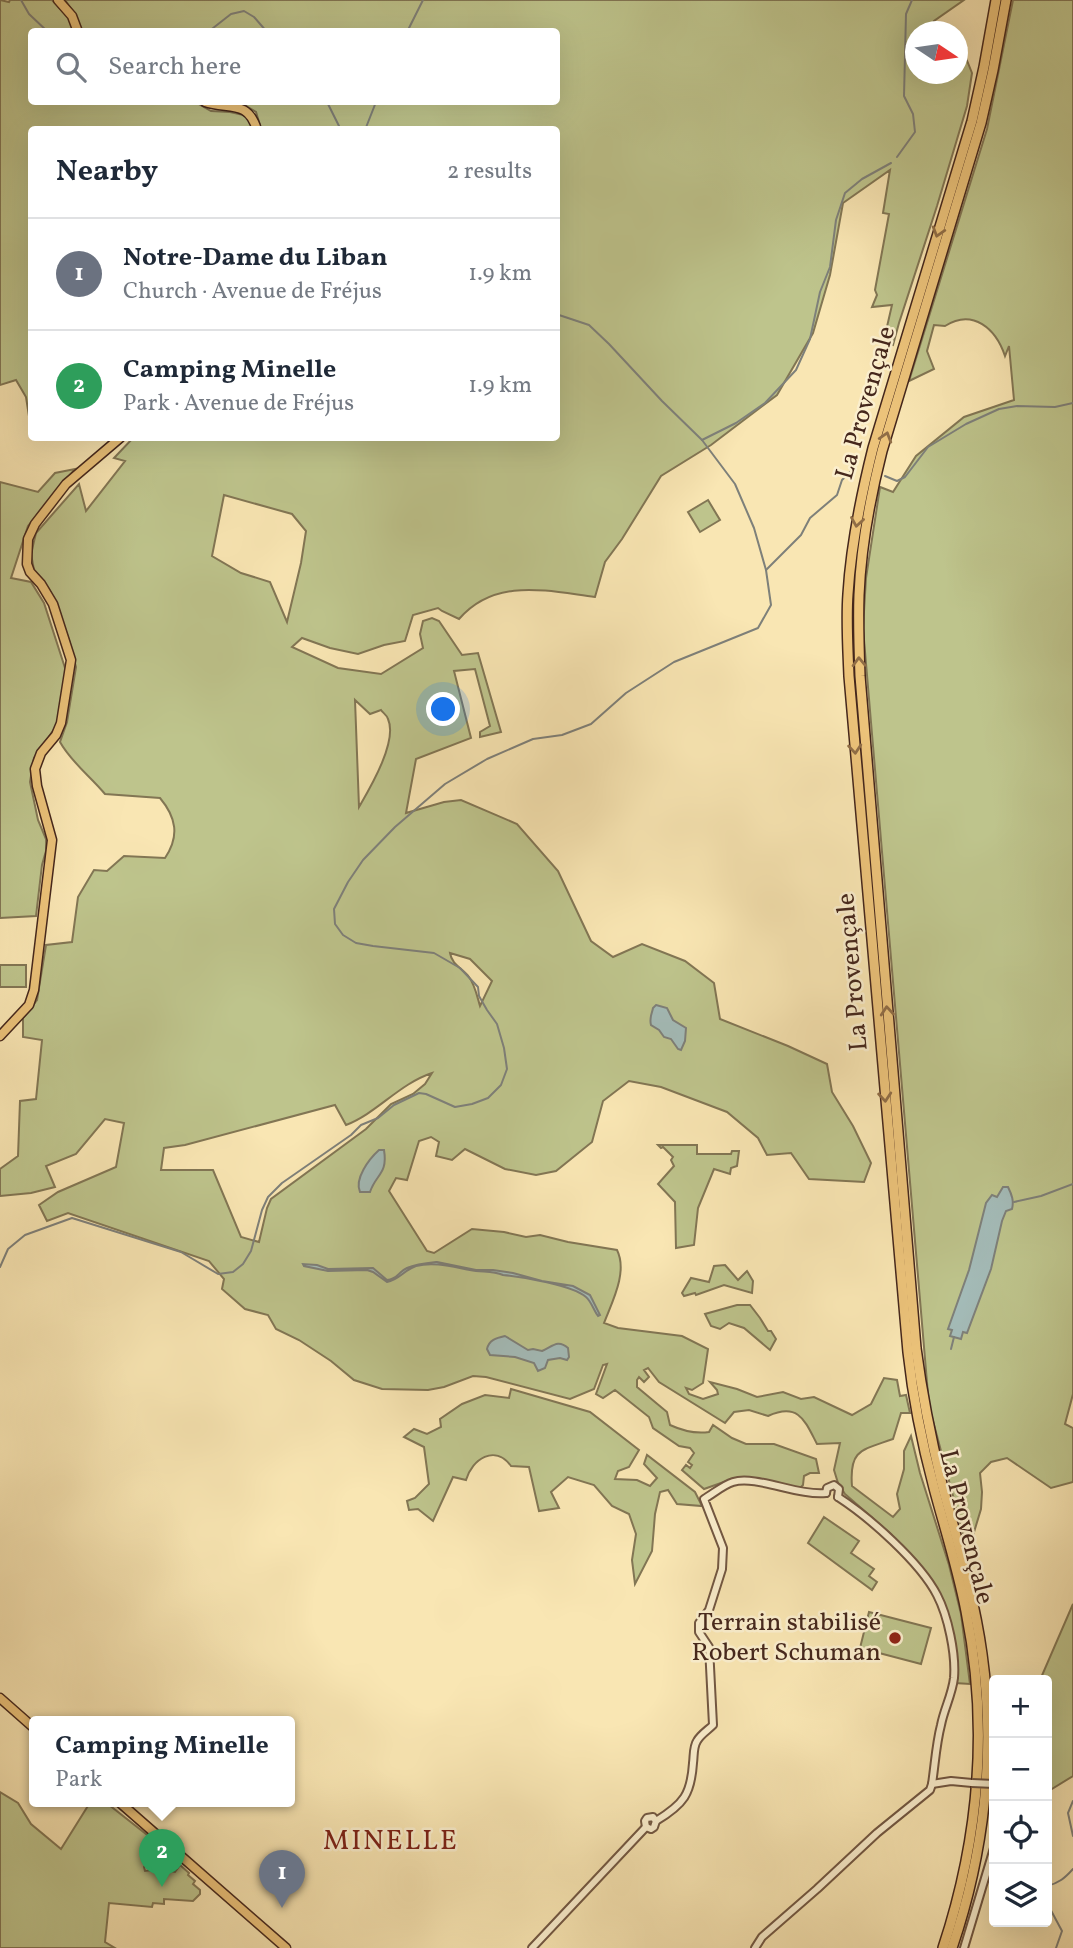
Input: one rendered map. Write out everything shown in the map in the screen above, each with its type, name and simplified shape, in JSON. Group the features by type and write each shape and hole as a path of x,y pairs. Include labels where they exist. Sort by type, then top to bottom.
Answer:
{"highway":[{"name":"La Provençale","path":"943,1948 961,1889 975,1810 978,1701 967,1613 913,1397 849,676 848,594 862,492 972,121 996,0"},
{"name":"La Provençale","path":"952,1948 969,1891 984,1811 988,1738 986,1700 982,1655 968,1580 931,1440 916,1348 860,676 859,593 863,544 877,471 981,123 1006,0"}],"main road":[{"path":"58,0 72,16 76,28"},
{"path":"216,105 242,108 253,117 256,126"},
{"path":"0,1036 24,1011 34,990 52,840 35,769 41,752 56,735 61,723 71,667 68,648 53,604 27,565 28,539 35,524 66,484 116,441"},
{"path":"0,1698 29,1724"},
{"path":"125,1807 285,1948"}],"street":[{"path":"532,1948 646,1827 647,1818 653,1817 656,1821 671,1810 690,1789 697,1740 713,1725 709,1647 699,1632 699,1623 709,1610 722,1569 723,1548 704,1499 732,1482 741,1481 807,1493 825,1493 832,1499 838,1497"},
{"path":"825,1493 827,1488 834,1485 839,1489 838,1497"},
{"path":"755,1948 761,1937 877,1833 927,1793 932,1784 939,1732 952,1690 954,1675 951,1642 942,1607 931,1585 904,1553 838,1497"},
{"path":"932,1784 951,1781 989,1784"},
{"path":"964,1948 989,1864"}],"green space":[{"path":"0,0 52,0 68,17 73,28 28,28 28,105 200,105 211,111 248,116 251,126 28,126 28,410 26,397 16,380 0,385"},
{"path":"65,0 964,0 934,21 905,21 905,84 968,84 968,63 972,73 967,106 893,345 887,343 886,331 892,305 872,307 877,295 875,290 889,214 883,213 890,170 843,203 830,275 813,333 777,395 711,445 661,476 605,562 595,597 540,590 505,592 473,606 459,619 438,608 413,615 405,641 358,654 302,638 292,647 338,668 381,674 423,648 420,634 423,621 432,618 439,621 462,655 478,653 501,732 480,737 480,732 490,726 475,669 454,671 471,738 416,759 406,813 461,800 517,824 558,871 591,941 613,957 642,944 685,961 714,983 720,1019 827,1064 832,1092 871,1163 864,1182 809,1179 791,1153 767,1155 758,1138 727,1112 661,1087 629,1081 603,1101 592,1142 556,1171 536,1175 505,1169 465,1149 452,1160 436,1156 439,1142 431,1137 419,1141 407,1180 396,1178 389,1191 427,1251 434,1253 472,1229 526,1237 540,1235 617,1250 620,1277 604,1323 618,1328 682,1336 708,1349 703,1383 692,1390 686,1388 689,1394 703,1399 718,1394 710,1382 757,1397 783,1392 801,1399 814,1397 852,1415 871,1404 884,1378 897,1380 900,1396 906,1395 910,1413 901,1413 893,1439 866,1449 855,1458 852,1486 893,1517 900,1509 897,1494 904,1469 904,1451 911,1436 961,1614 970,1684 955,1683 955,1656 949,1617 935,1585 891,1534 845,1494 834,1470 840,1443 817,1444 800,1416 787,1411 768,1416 749,1410 734,1412 725,1423 659,1382 648,1368 644,1370 649,1377 644,1382 639,1377 637,1387 667,1412 670,1425 699,1433 709,1432 713,1425 746,1444 774,1444 816,1459 819,1473 804,1476 803,1485 798,1490 748,1478 735,1478 704,1489 682,1470 686,1465 690,1468 692,1465 688,1462 694,1453 690,1448 679,1446 653,1428 649,1417 615,1390 603,1398 596,1394 607,1364 603,1365 594,1389 570,1399 486,1377 473,1376 428,1390 382,1389 354,1380 299,1340 276,1329 268,1315 245,1309 222,1289 224,1279 209,1261 68,1213 47,1221 39,1205 58,1192 116,1167 124,1123 105,1119 76,1154 46,1166 55,1187 0,1196 0,1169 18,1156 20,1101 36,1099 42,1040 23,1037 23,1018 37,1000 46,945 72,942 78,897 94,870 107,871 124,856 165,858 174,834 170,812 160,798 105,794 60,742 67,722 76,667 58,609 49,589 34,570 31,554 36,533 79,484 86,511 125,461 114,458 130,441 560,441 560,126 260,126 256,112 244,105 560,105 560,28 81,28","holes":["224,495 292,514 306,531 287,622 270,582 241,573 212,556","355,700 370,714 381,710 390,728 389,739 381,764 359,807","450,953 470,959 492,981 480,1006 471,980 455,963","432,1073 425,1084 413,1094 391,1104 366,1129 271,1199 259,1242 241,1237 213,1170 161,1170 164,1148 185,1145 335,1105 346,1125 398,1091"]},
{"path":"1013,0 1073,0 1073,1394 1065,1424 1073,1428 1073,1482 1051,1488 1007,1458 991,1462 980,1473 981,1509 968,1552 929,1406 863,628 866,578 880,487 893,492 916,456 964,417 1014,400 1009,346 1005,356 996,337 974,320 955,321 945,326 934,325 927,351 934,369 909,381 987,129"},
{"path":"75,469 28,526 11,578 31,582 44,603 66,671 57,725 34,758 30,782 38,820 46,839 36,916 0,918 0,482 38,492 55,473"},
{"path":"708,500 720,520 700,532 688,512"},
{"path":"0,965 26,965 26,987 0,987"},
{"path":"658,1145 697,1145 697,1154 731,1154 732,1151 739,1151 737,1166 731,1168 730,1174 714,1169 698,1208 694,1245 676,1248 675,1202 658,1184 674,1166 671,1160 673,1157"},
{"path":"725,1265 738,1280 747,1271 753,1281 752,1293 724,1285 696,1295 684,1296 682,1293 691,1278 709,1282 714,1266"},
{"path":"737,1305 750,1305 768,1331 771,1331 776,1339 770,1350 744,1328 729,1323 720,1329 711,1326 705,1314"},
{"path":"511,1389 590,1412 639,1450 629,1467 618,1471 615,1479 637,1480 650,1486 657,1478 644,1464 647,1455 695,1492 702,1506 677,1504 668,1490 660,1492 652,1551 635,1584 632,1560 636,1534 629,1514 612,1506 594,1485 568,1477 551,1492 559,1508 539,1511 529,1467 511,1466 505,1459 491,1455 473,1466 466,1480 453,1477 433,1521 418,1509 409,1510 407,1501 415,1498 429,1484 424,1447 404,1437 414,1429 427,1434 441,1427 440,1419 462,1404 485,1395 509,1398"},
{"path":"824,1517 859,1541 851,1553 874,1569 869,1576 877,1582 872,1590 808,1543"},
{"path":"1073,1604 1073,1776 1052,1789 1052,1675 1042,1675"},
{"name":"Terrain stabilisé Robert Schuman","path":"869,1612 931,1628 921,1664 860,1648"},
{"path":"0,1792 18,1803 31,1824 61,1849 87,1807 112,1807 161,1843 144,1867 145,1871 161,1869 175,1872 180,1865 200,1890 200,1894 193,1901 164,1899 164,1904 153,1903 152,1907 109,1903 105,1942 115,1948 0,1948"}],"water":[{"path":"656,1005 667,1008 673,1020 686,1028 681,1050 651,1025 653,1008"},
{"path":"379,1150 384,1150 383,1169 370,1192 360,1192 361,1175"},
{"path":"1003,1187 1008,1187 1013,1206 1006,1211 1002,1221 991,1269 967,1333 963,1332 961,1339 950,1336 952,1330 948,1329 969,1270 986,1203 992,1195 997,1197"},
{"path":"437,1262 476,1270 513,1273 573,1286 590,1295 600,1315 598,1316 586,1297 570,1289 493,1272 424,1265 416,1266 387,1282 367,1270 328,1271 303,1264 328,1269 373,1268 387,1280 410,1267"},
{"path":"505,1336 528,1350 542,1351 561,1344 568,1348 569,1357 567,1360 548,1360 545,1368 538,1371 534,1363 515,1357 490,1355 487,1349 489,1343"}],"waterway":[{"path":"21,0 29,14 44,28"},
{"path":"409,28 423,0"},
{"path":"897,157 915,132 913,114 904,96 906,14 912,0"},
{"path":"213,28 231,14 244,11 264,28"},
{"path":"328,105 339,126"},
{"path":"367,126 375,105"},
{"path":"702,440 736,423 765,403 796,370 810,339 820,292 830,267 836,220 845,193 862,179 891,163"},
{"path":"0,1267 8,1249 25,1235 72,1218 181,1252 218,1274 233,1272 243,1264 251,1251 268,1197 282,1183 351,1135 361,1125 419,1093 455,1107 488,1098 501,1085 507,1069 504,1048 497,1024 479,996 478,987 460,968 434,953 356,943 343,935 335,924 334,909 348,882 363,860 395,827 445,784 487,759 533,739 562,735 591,724 626,693 674,662 758,628 771,605 766,570 754,528 735,484 702,440 609,344 589,325 560,315"},
{"path":"885,476 897,481 905,477 928,447 966,424 999,409 1017,406 1055,407 1073,403"},
{"path":"766,570 801,535 810,518 837,495 842,480 850,472"},
{"path":"1014,1202 1041,1196 1073,1184"},
{"path":"951,1349 954,1337"},
{"path":"1073,1801 1068,1813 1073,1836"},
{"path":"1052,1884 1062,1880 1073,1869"},
{"path":"1052,1912 1062,1931 1056,1948"}],"place":[{"name":"Terrain stabilisé Robert Schuman","path":"895,1638"},
{"name":"Camping Minelle","path":"162,1887"},
{"name":"Notre-Dame du Liban","path":"282,1908"}],"district":[{"name":"MINELLE","path":"391,1841"}]}
